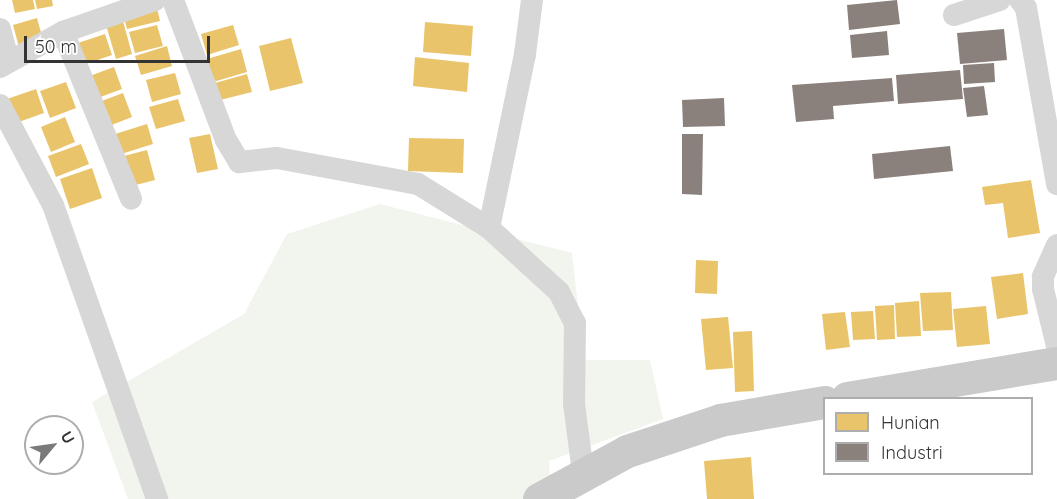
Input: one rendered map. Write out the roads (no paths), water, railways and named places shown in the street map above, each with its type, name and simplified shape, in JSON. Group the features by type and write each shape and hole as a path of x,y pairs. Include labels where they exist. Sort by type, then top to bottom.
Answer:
{"main road":[{"path":"859,397 1057,363"},
{"path":"539,499 583,472 627,452 720,420 823,402"}],"street":[{"path":"0,29 4,64 63,32 155,0"},
{"path":"173,0 226,140 239,162 277,158 418,184 489,228 559,292 574,314 576,437 583,472"},
{"path":"489,228 525,54 532,0"},
{"path":"954,15 1000,0"},
{"path":"1020,0 1026,9 1057,184"},
{"path":"63,32 131,199"},
{"path":"0,105 53,205 157,499"},
{"path":"1057,245 1043,278 1043,289 1057,346"}]}
